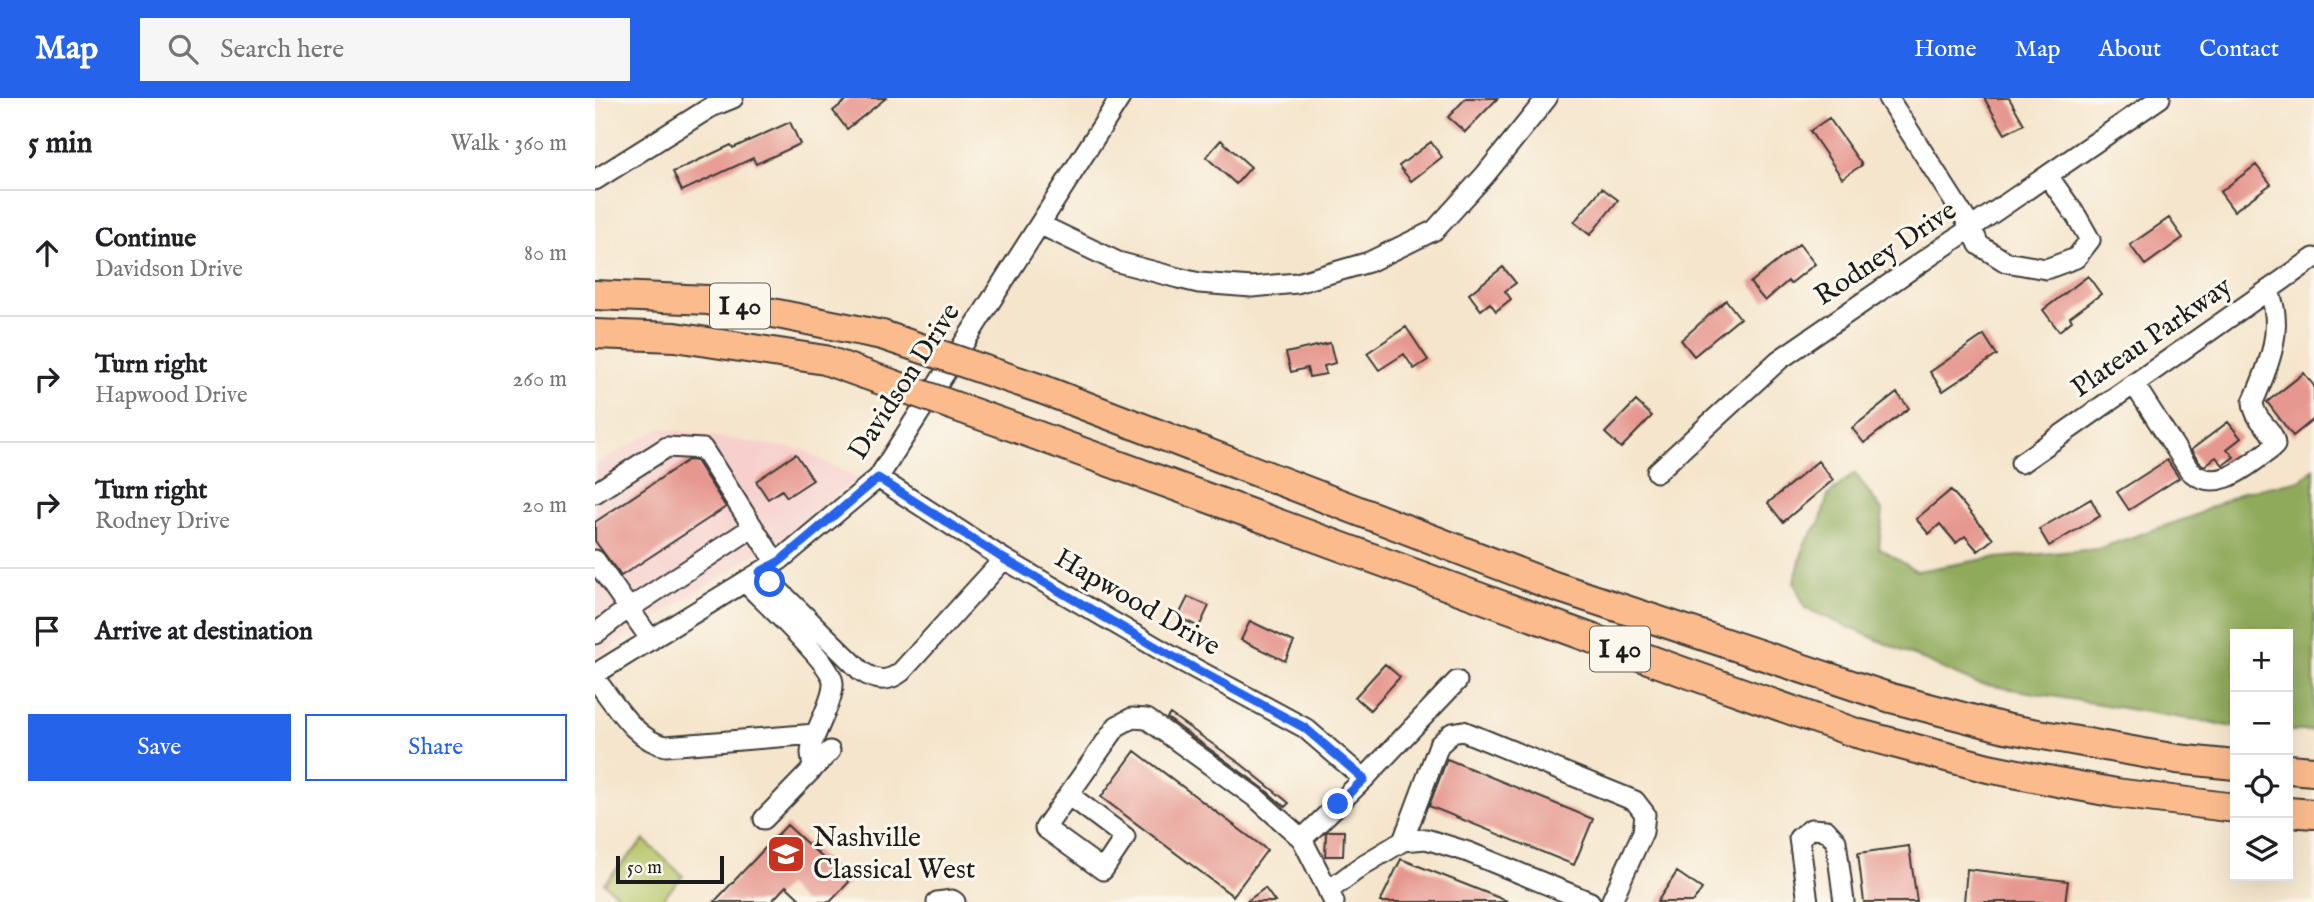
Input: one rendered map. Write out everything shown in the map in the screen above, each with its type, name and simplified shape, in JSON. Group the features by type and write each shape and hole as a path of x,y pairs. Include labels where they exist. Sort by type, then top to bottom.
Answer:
{"highway":[{"name":"I 40","path":"595,295 708,300 882,335 1044,390 1551,585 1892,698 2005,728 2177,759 2230,764"},
{"name":"I 40","path":"595,334 675,337 825,360 1856,733 2026,776 2116,793 2230,807"},
{"path":"2293,769 2314,771"},
{"path":"2293,812 2314,814"}],"street":[{"path":"595,180 709,102 733,98"},
{"name":"Davidson Drive","path":"595,674 760,572 878,478 1120,98"},
{"path":"1041,225 1118,262 1199,283 1252,287 1297,283 1369,262 1436,230 1485,175 1547,98"},
{"path":"1888,98 1972,229 1979,245 2006,262 2046,269 2076,258 2090,240 2048,176"},
{"name":"Rodney Drive","path":"1657,472 1779,360 2160,98"},
{"name":"Plateau Parkway","path":"2021,463 2314,258"},
{"path":"2134,384 2190,471 2197,477 2219,481 2271,449 2275,445 2275,439 2254,413 2253,402 2276,336 2273,300 2267,290"},
{"path":"595,493 667,447 703,449 753,527 760,572 832,677 833,687 815,734 811,753 813,769"},
{"name":"Hapwood Drive","path":"878,478 1004,559 1168,654 1305,728 1364,779"},
{"path":"595,634 753,527"},
{"path":"832,677 887,680 901,672 1004,559"},
{"path":"595,560 651,640"},
{"path":"760,572 861,671 874,679"},
{"path":"595,679 632,726 658,745 815,734"},
{"path":"1302,839 1364,779 1457,681"},
{"path":"1069,795 1117,726 1132,718 1147,719 1256,798 1302,839 1331,896 1363,865 1403,841 1426,839 1468,852 1590,902"},
{"path":"1403,841 1439,745 1452,733 1463,731 1635,801 1645,814 1643,832 1611,902"},
{"path":"764,819 830,751"},
{"path":"1808,902 1799,838 1811,829 1826,830 1836,841 1844,902"},
{"path":"937,902 955,902"}],"shaded area":[{"path":"660,428 803,450 857,479 781,538 595,658 595,464"}],"green space":[{"path":"2314,468 2314,731 2293,731 2293,629 2230,629 2230,726 1975,683 1805,608 1794,582 1805,543 1820,522 1828,495 1855,473 1883,512 1879,548 1917,571 1985,559 2097,549 2191,517 2243,492 2301,480"},
{"path":"644,840 683,876 659,902 625,902 604,883"}],"building":[{"path":"849,98 886,98 847,129 833,111"},
{"path":"1466,98 1498,98 1465,132 1448,117"},
{"path":"1984,98 2009,98 2024,124 2005,134"},
{"path":"1829,118 1862,165 1842,178 1810,131"},
{"path":"790,122 800,144 756,164 753,158 682,191 673,172"},
{"path":"1221,140 1251,167 1236,184 1206,157"},
{"path":"1431,142 1442,157 1411,181 1399,166"},
{"path":"2256,165 2271,184 2234,211 2220,192"},
{"path":"1602,188 1618,200 1590,235 1574,222"},
{"path":"2169,218 2183,238 2145,265 2130,245"},
{"path":"1799,244 1815,264 1790,284 1788,281 1765,301 1750,283"},
{"path":"1503,267 1516,283 1505,291 1511,299 1496,311 1490,303 1481,310 1469,294"},
{"path":"2088,276 2101,294 2070,317 2072,321 2059,331 2043,310"},
{"path":"1726,300 1740,318 1694,356 1681,340"},
{"path":"1406,327 1428,360 1414,369 1404,354 1379,370 1367,353"},
{"path":"1984,335 1997,355 1943,391 1930,372"},
{"path":"1330,343 1335,363 1324,366 1326,374 1309,377 1307,368 1291,372 1286,353"},
{"path":"2304,373 2314,386 2314,419 2293,436 2267,402"},
{"path":"1897,393 1909,408 1864,443 1852,428"},
{"path":"1636,401 1652,416 1621,448 1605,433"},
{"path":"2228,422 2241,438 2227,449 2234,457 2223,465 2216,457 2204,466 2191,450"},
{"path":"796,454 813,480 787,497 782,490 768,499 756,481"},
{"path":"688,460 696,461 726,507 621,576 595,541 595,522"},
{"path":"2167,460 2179,478 2129,510 2117,492"},
{"path":"1818,461 1833,480 1783,522 1768,503"},
{"path":"1951,490 1993,539 1978,551 1965,536 1956,543 1940,524 1929,534 1916,519"},
{"path":"2091,499 2100,516 2049,546 2039,529"},
{"path":"1188,597 1209,606 1199,627 1178,617"},
{"path":"1250,621 1294,642 1285,661 1241,640"},
{"path":"1385,664 1400,677 1370,710 1355,697"},
{"path":"1170,714 1241,764 1289,803 1285,807 1167,718"},
{"path":"1135,751 1267,850 1233,896 1101,797"},
{"path":"1447,759 1593,819 1574,865 1429,806"},
{"path":"787,825 849,882 830,902 803,902 786,886 771,902 714,902"},
{"path":"1328,831 1344,831 1343,856 1325,856"},
{"path":"1909,846 1917,902 1864,902 1858,853"},
{"path":"1401,859 1507,901 1507,902 1380,902"},
{"path":"1967,869 2068,881 2065,902 1964,902"},
{"path":"1677,872 1702,889 1693,902 1657,902"},
{"path":"1265,888 1275,902 1246,902"}],"place":[{"name":"Nashville Classical West","path":"786,854"}],"route":[{"path":"770,582 760,572 780,561 878,478 1004,559 1168,654 1305,728 1364,779 1338,804"}]}
